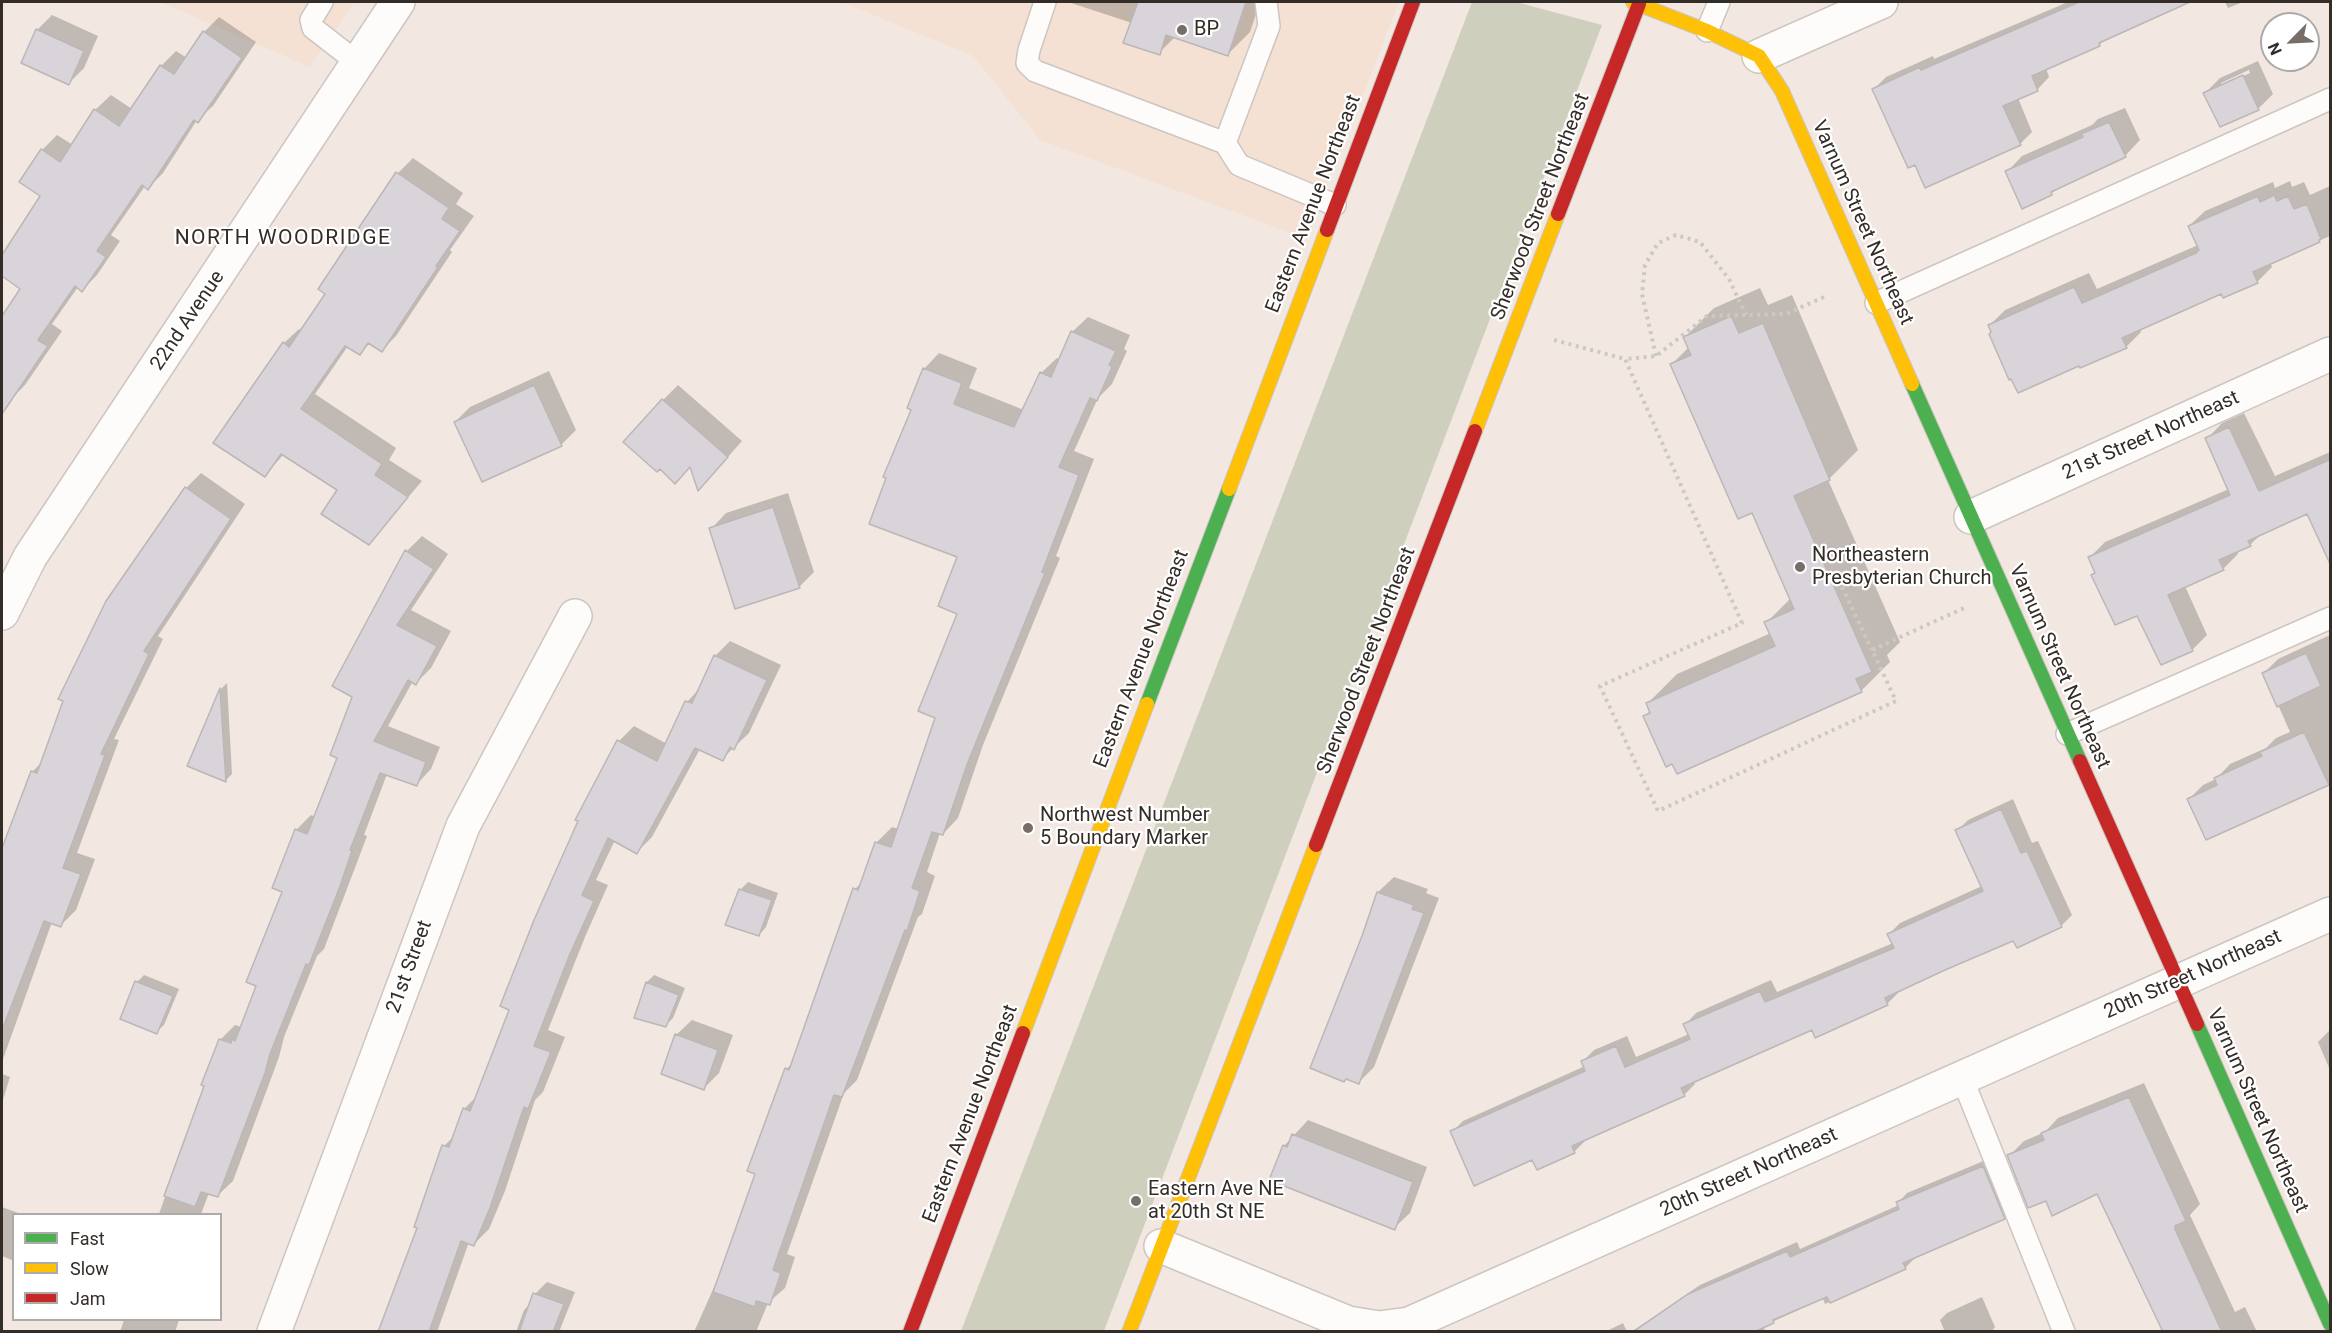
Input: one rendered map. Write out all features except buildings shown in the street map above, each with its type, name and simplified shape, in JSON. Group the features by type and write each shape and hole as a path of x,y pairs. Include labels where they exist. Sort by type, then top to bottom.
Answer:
{"street":[{"name":"22nd Avenue","path":"2,614 30,557 398,2"},
{"name":"Eastern Avenue Northeast","path":"910,1332 1413,2"},
{"path":"1636,3 1707,31 1759,56 1881,2"},
{"name":"Sherwood Street Northeast","path":"1129,1332 1393,649 1636,3"},
{"name":"Varnum Street Northeast","path":"1759,56 1782,91 2331,1324"},
{"name":"21st Street Northeast","path":"1971,517 2331,354"},
{"name":"21st Street","path":"274,1332 463,826 575,616"},
{"name":"20th Street Northeast","path":"1161,1246 1348,1323 1364,1327 1394,1327 1424,1318 2331,914"}],"lane":[{"path":"322,2 312,20 313,28 358,63"},
{"path":"1045,2 1027,63 1035,71 1225,143 1239,165 1335,205"},
{"path":"1225,143 1269,26 1266,2"},
{"path":"1707,31 1719,2"},
{"path":"1876,303 2331,99"},
{"path":"2067,734 2331,618"},
{"path":"1962,1078 2063,1331"}],"path":[{"path":"1656,356 1642,294 1645,265 1658,243 1676,235 1700,242 1729,279 1746,315"},
{"path":"1554,340 1625,359 1656,356 1707,316 1786,314 1824,297"},
{"path":"1625,359 1742,623 1600,686 1658,811 1896,701 1842,586"},
{"path":"1872,650 1964,608"}],"shaded area":[{"path":"160,2 355,2 310,67"},
{"path":"842,2 1399,2 1307,239 1040,140 973,56"}],"green space":[{"path":"1472,2 1516,2 1602,25 1104,1331 961,1331"}],"traffic: fast":[{"path":"1912,384 2080,761"},
{"path":"1147,704 1229,489"},
{"path":"2197,1024 2330,1324"}],"traffic: slow":[{"path":"1633,2 1707,31 1759,56 1782,91 1912,384"},
{"path":"1475,431 1558,214"},
{"path":"1229,489 1327,230"},
{"path":"1023,1033 1147,704"},
{"path":"1129,1332 1316,845"}],"traffic: jam":[{"path":"1327,230 1413,2"},
{"path":"1558,214 1639,4"},
{"path":"1316,845 1475,431"},
{"path":"2080,761 2197,1024"},
{"path":"910,1332 1023,1033"}],"place":[{"name":"BP","path":"1182,30"},
{"name":"Northeastern Presbyterian Church","path":"1800,567"},
{"name":"Northwest Number 5 Boundary Marker","path":"1028,828"},
{"name":"Eastern Ave NE at 20th St NE","path":"1136,1201"}],"district":[{"name":"NORTH WOODRIDGE","path":"283,239"}]}
